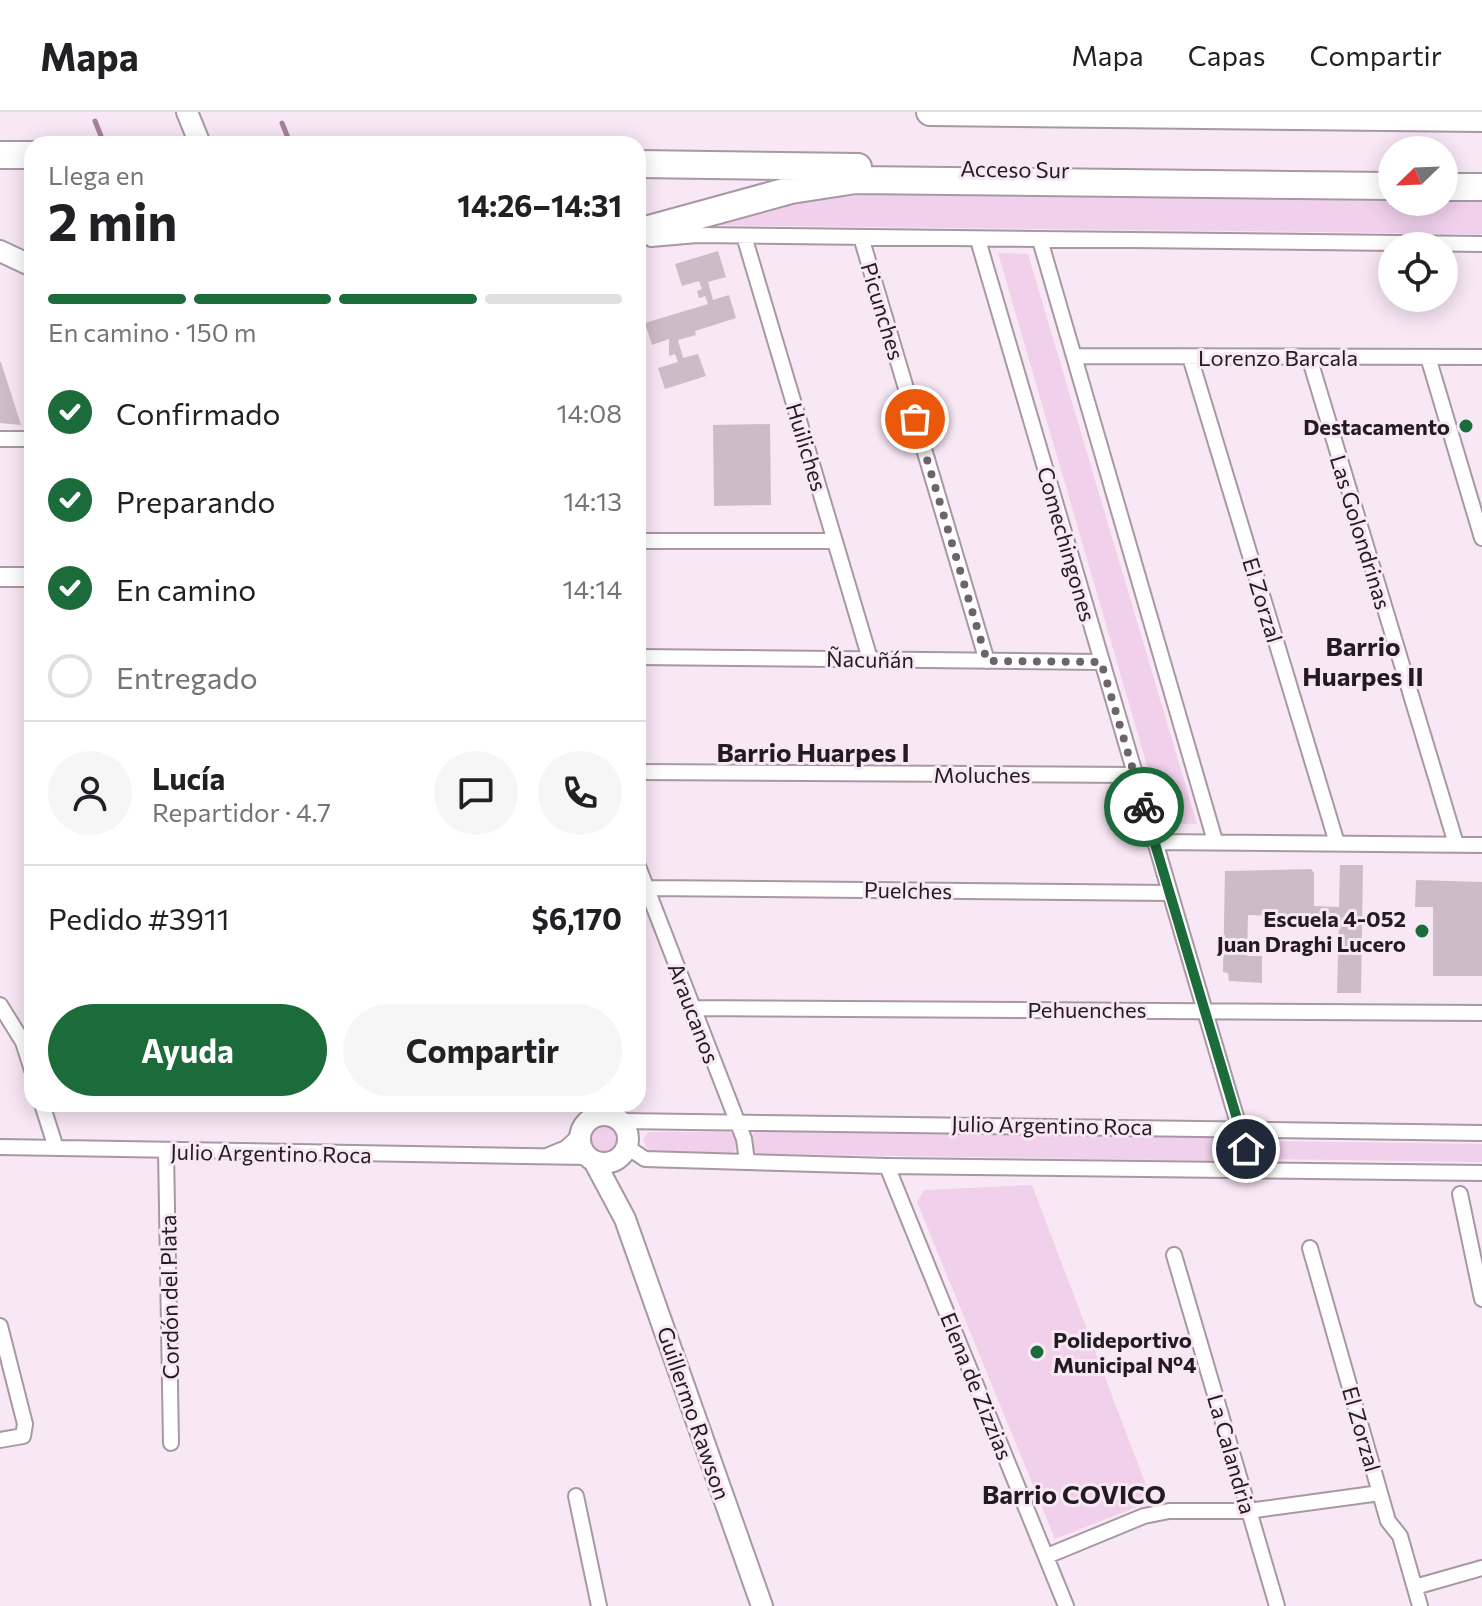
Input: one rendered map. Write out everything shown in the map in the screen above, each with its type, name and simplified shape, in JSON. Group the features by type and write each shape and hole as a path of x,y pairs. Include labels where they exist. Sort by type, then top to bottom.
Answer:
{"highway":[{"path":"930,112 1482,118"},
{"path":"0,155 24,155"},
{"name":"Acceso Sur","path":"646,164 1378,174"},
{"path":"1458,175 1482,175"},
{"path":"646,230 772,194 856,180 1378,186"},
{"path":"1458,187 1482,187"}],"main road":[{"path":"187,112 197,136"},
{"path":"0,251 24,262"},
{"path":"578,1112 582,1130 581,1147 606,1157 628,1133 615,1114 594,1116 582,1130"},
{"name":"Guillermo Rawson","path":"606,1157 625,1219 762,1606"}],"street":[{"path":"646,240 744,236 1482,244"},
{"name":"Huiliches","path":"744,236 870,659"},
{"name":"Picunches","path":"861,237 987,661"},
{"name":"Comechingones","path":"978,240 1252,1171"},
{"path":"1040,240 1215,841"},
{"name":"Lorenzo Barcala","path":"1075,356 1482,357"},
{"name":"El Zorzal","path":"1190,357 1337,843"},
{"name":"Las Golondrinas","path":"1309,357 1456,844"},
{"path":"1428,357 1482,538"},
{"path":"0,439 24,439"},
{"path":"646,541 835,541"},
{"path":"0,577 24,577"},
{"name":"Ñacuñán","path":"646,657 1101,662"},
{"name":"Moluches","path":"646,772 1134,775"},
{"path":"1154,842 1482,845"},
{"name":"Puelches","path":"647,888 1169,893"},
{"name":"Araucanos","path":"647,888 735,1120 747,1161"},
{"path":"0,1005 24,1045"},
{"name":"Pehuenches","path":"692,1008 1482,1013"},
{"path":"45,1112 56,1148"},
{"name":"Julio Argentino Roca","path":"615,1114 735,1120 1482,1133"},
{"path":"542,1158 566,1148 582,1130"},
{"name":"Julio Argentino Roca","path":"0,1147 606,1157 887,1166 1482,1173"},
{"name":"Cordón del Plata","path":"166,1150 171,1443"},
{"name":"Elena de Zizzias","path":"887,1166 1066,1606"},
{"path":"1460,1194 1482,1299"},
{"name":"El Zorzal","path":"1310,1248 1388,1521 1400,1536 1420,1606"},
{"name":"La Calandria","path":"1174,1255 1277,1606"},
{"path":"0,1326 25,1424 23,1436 0,1440"},
{"path":"1047,1556 1144,1516 1169,1511 1248,1511 1380,1493"},
{"path":"576,1496 599,1606"},
{"path":"1415,1587 1482,1568"}],"shaded area":[{"path":"919,191 1378,199 1378,216 1458,216 1458,201 1482,200 1482,234 688,225 803,200"},
{"path":"998,253 1028,254 1197,824 1164,824"},
{"path":"604,1121 617,1126 622,1139 617,1152 604,1157 591,1152 586,1139 591,1126"},
{"path":"757,1130 1227,1138 1233,1143 1237,1156 1233,1161 758,1154 752,1149 752,1135"},
{"path":"648,1132 731,1132 735,1137 736,1149 733,1153 650,1153 643,1140"},
{"path":"1266,1141 1482,1144 1482,1162 1267,1159 1262,1155 1261,1144"},
{"name":"Polideportivo Municipal Nº4","path":"1032,1185 1152,1501 1055,1539 917,1202 924,1190"}],"building":[{"path":"718,251 726,277 708,282 713,300 729,295 736,318 678,340 683,358 698,354 706,376 665,389 658,368 678,362 675,354 669,356 669,339 652,345 646,323 708,304 705,296 699,298 697,291 702,289 699,281 682,286 675,264"},
{"path":"1,362 21,425 0,423"},
{"path":"770,424 771,505 714,506 713,425"},
{"path":"1340,865 1363,865 1361,993 1337,993 1339,918 1248,915 1247,956 1262,956 1262,983 1229,981 1228,973 1223,972 1225,871 1311,869 1314,873 1314,906 1339,907"},
{"path":"1416,880 1482,882 1482,976 1433,976 1433,907 1415,907"}],"waterway":[{"path":"95,121 101,136"},
{"path":"282,123 287,136"}],"way so far":[{"path":"915,419 987,661 1101,662 1144,807"}],"place":[{"name":"Destacamento","path":"1466,426"},
{"name":"Escuela 4-052 Juan Draghi Lucero","path":"1422,931"},
{"name":"Polideportivo Municipal Nº4","path":"1037,1352"}],"district":[{"name":"Barrio Huarpes II","path":"1363,660"},
{"name":"Barrio Huarpes I","path":"813,751"},
{"name":"Barrio COVICO","path":"1074,1493"}],"route":[{"path":"1144,807 1246,1149"}]}
